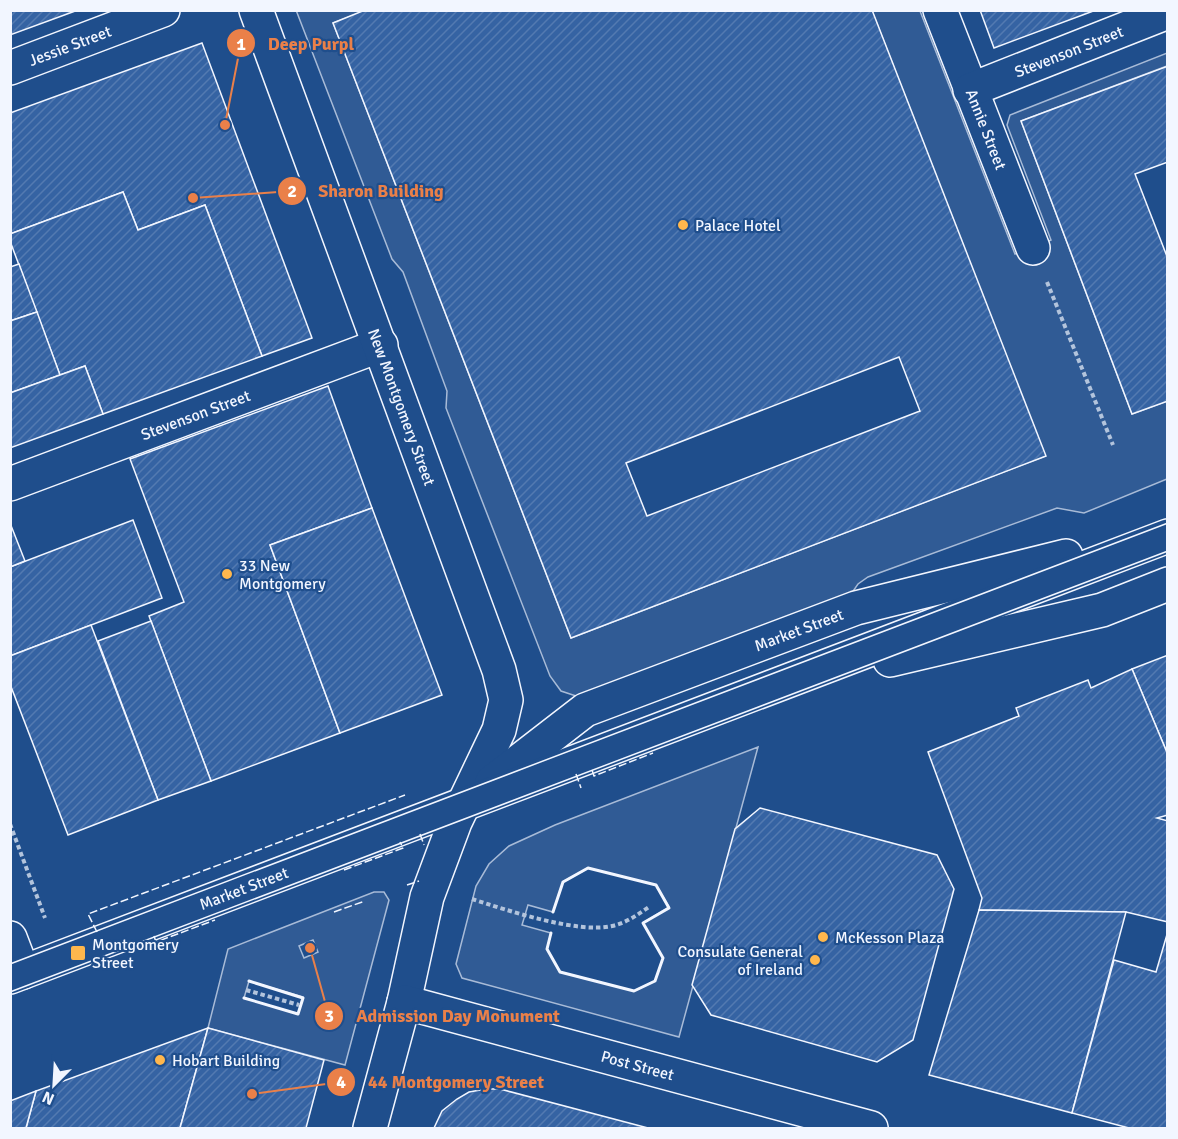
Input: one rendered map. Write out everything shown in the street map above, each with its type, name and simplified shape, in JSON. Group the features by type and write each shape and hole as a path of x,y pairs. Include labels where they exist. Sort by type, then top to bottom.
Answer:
{"street":[{"name":"Jessie Street","path":"10,69 163,10"},
{"name":"New Montgomery Street","path":"256,10 499,670 506,700 490,752 465,804"},
{"name":"Annie Street","path":"940,10 1033,248"},
{"name":"Stevenson Street","path":"970,90 1167,12"},
{"name":"Stevenson Street","path":"10,484 381,345"},
{"name":"Market Street","path":"465,804 585,710 856,608 1167,531"},
{"name":"Market Street","path":"15,980 60,958 1167,536"},
{"name":"Market Street","path":"754,693 1102,610 1167,584"},
{"path":"370,1128 404,1002 427,897 441,855 465,804"},
{"path":"10,938 15,980"},
{"name":"Post Street","path":"404,1002 871,1128"}],"path":[{"path":"1033,248 1113,445"},
{"path":"10,824 60,958"},
{"path":"472,899 577,926 610,927 630,920 649,907"},
{"path":"246,990 299,1005"}],"shaded area":[{"path":"296,10 365,11 333,23 571,638 1045,456 872,11 920,11 1015,254 1051,240 1007,125 1010,115 1167,53 1167,66 1021,121 1132,414 1167,401 1167,479 1084,513 1057,508 868,577 858,584 849,597 579,697 561,691 550,676 446,408 447,391 403,272 392,259"},
{"path":"758,747 679,1037 462,978 456,964 476,886 489,864 509,846 555,825","holes":["588,868 656,885 669,907 643,923 663,958 655,981 634,991 560,972 547,949 551,933 522,925 528,905 553,912 563,882"]},
{"path":"374,892 384,892 389,900 345,1065 208,1028 228,949","holes":["313,940 318,952 304,958 299,946","249,981 303,997 298,1014 244,998"]}],"building":[{"path":"10,10 78,10 10,35"},
{"name":"Palace Hotel","path":"365,10 872,10 1046,456 571,638 333,23","holes":["899,357 920,411 647,516 626,463"]},
{"path":"980,10 1096,10 994,48"},
{"path":"202,43 312,338 262,356 205,205 138,230 123,192 10,234 10,113"},
{"path":"1168,66 1168,162 1135,174 1168,259 1168,401 1132,414 1021,121"},
{"path":"123,192 138,230 205,205 262,356 103,414 85,366 60,375 10,241 10,234"},
{"path":"19,264 37,312 10,321 10,267"},
{"path":"37,312 60,375 10,393 10,321"},
{"path":"85,366 103,414 10,448 10,393"},
{"name":"33 New Montgomery","path":"328,386 372,508 270,545 340,733 211,781 149,616 184,602 130,459"},
{"path":"372,508 442,695 340,733 270,545"},
{"path":"133,520 162,598 10,656 10,567"},
{"path":"10,523 25,561 10,567"},
{"path":"151,621 211,781 158,800 98,641"},
{"path":"91,625 158,800 68,835 10,684 10,656"},
{"path":"1168,655 1168,755 1132,669"},
{"path":"1132,669 1168,755 1168,815 1157,818 1168,821 1168,922 1126,912 979,910 982,898 928,752 1019,716 1016,708 1088,680 1091,688"},
{"name":"McKesson Plaza","path":"760,808 937,855 954,889 913,1040 877,1062 711,1015 692,985 735,829"},
{"path":"979,910 1126,912 1072,1113 929,1075"},
{"path":"1168,931 1168,1128 1129,1128 1072,1113 1114,960 1156,972"},
{"name":"Hobart Building","path":"208,1028 180,1128 26,1128 36,1091"},
{"path":"208,1028 324,1060 306,1128 180,1128"},
{"path":"500,1089 648,1128 434,1128 442,1111 457,1099 469,1092"},
{"path":"36,1091 26,1128 10,1128 10,1101"}],"tram line":[{"path":"10,964 1168,523"},
{"path":"10,992 1168,551"}],"fence":[{"path":"592,770 594,776 653,753"},
{"path":"576,774 581,788"},
{"path":"97,932 88,914 405,795"},
{"path":"420,834 424,845"},
{"path":"344,870 403,848 400,842"},
{"path":"407,885 419,881"},
{"path":"334,912 365,901"},
{"path":"154,936 156,942 215,920"}],"wall":[{"path":"551,933 547,949 560,972 634,991 655,981 663,958 643,923 669,908 656,885 588,868 563,882 553,912"},
{"path":"244,998 298,1014 303,998 249,981"}],"place":[{"name":"Deep Purpl","path":"225,125"},
{"name":"Sharon Building","path":"193,198"},
{"name":"Palace Hotel","path":"683,225"},
{"name":"33 New Montgomery","path":"227,574"},
{"name":"McKesson Plaza","path":"823,937"},
{"name":"Admission Day Monument","path":"310,948"},
{"name":"Montgomery Street","path":"78,953"},
{"name":"Consulate General of Ireland","path":"815,960"},
{"name":"Hobart Building","path":"160,1060"},
{"name":"44 Montgomery Street","path":"252,1094"}]}
